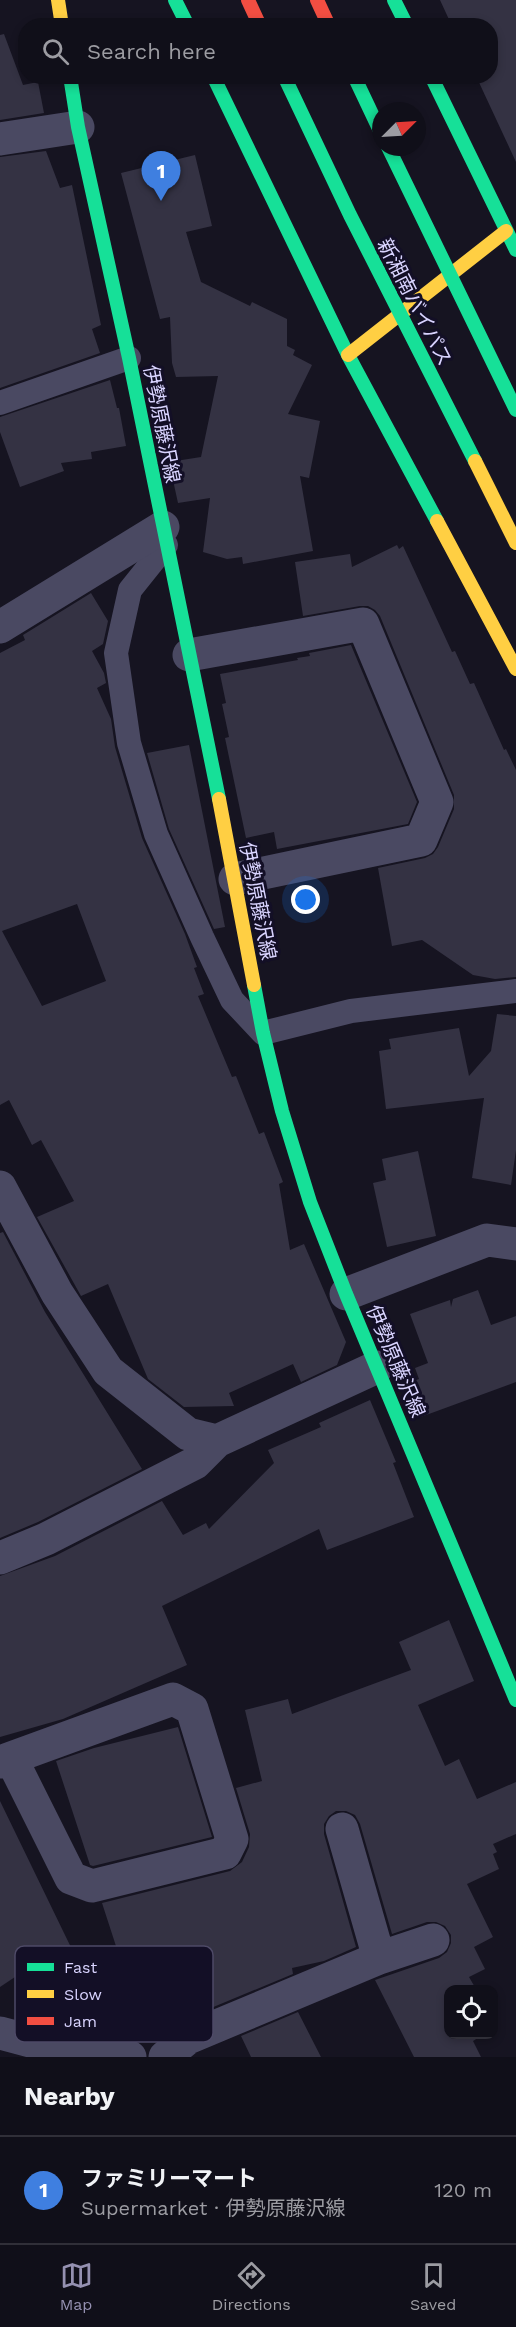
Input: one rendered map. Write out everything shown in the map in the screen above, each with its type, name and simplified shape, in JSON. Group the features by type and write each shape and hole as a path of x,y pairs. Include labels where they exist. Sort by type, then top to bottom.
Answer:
{"main road":[{"path":"58,0 61,18"},
{"path":"175,0 184,18"},
{"path":"248,0 256,18"},
{"path":"317,0 325,18"},
{"path":"394,0 403,18"},
{"name":"伊勢原藤沢線","path":"71,84 78,127 129,357 235,879 263,1033 282,1112 310,1202 346,1294 516,1700"},
{"path":"217,84 348,355 516,669"},
{"name":"新湘南バイパス","path":"288,84 350,215 516,543"},
{"path":"358,84 372,114"},
{"path":"348,355 512,238 435,84"},
{"path":"392,156 516,410"}],"street":[{"path":"0,139 78,127"},
{"path":"0,627 164,536"},
{"path":"189,655 363,624 437,802 421,840 235,879"},
{"path":"0,1187 57,1293 108,1371 188,1434 218,1441"},
{"path":"346,1294 487,1240 516,1244"},
{"path":"0,1558 46,1539 195,1464 218,1441 376,1367"},
{"path":"173,1699 192,1709 232,1839 225,1853 92,1886 71,1878 6,1760 173,1699"},
{"path":"342,1829 379,1958"},
{"path":"213,2028 379,1958 433,1940"},
{"path":"0,2033 15,2037"},
{"path":"34,2042 130,2057"},
{"path":"165,2057 183,2042"}],"lane":[{"path":"0,404 129,357"},
{"path":"164,536 130,590 116,653 129,743 156,834 232,1000 263,1033 351,1011 516,991"}],"building":[{"path":"440,0 516,0 516,162 480,84 498,84 498,18 448,18"},
{"path":"4,34 18,72 18,84 38,84 44,113 0,120 0,35"},
{"path":"46,151 60,188 72,185 101,325 92,329 100,353 0,388 0,157"},
{"path":"195,155 212,226 186,232 201,282 250,306 252,302 287,319 287,346 295,350 293,355 312,365 288,414 320,421 309,478 300,476 313,551 243,564 242,557 227,559 203,552 210,498 178,503 169,462 201,457 218,376 176,377 172,363 170,317 160,319 121,173"},
{"path":"110,380 117,408 119,408 126,446 91,452 92,459 61,463 64,471 20,487 0,432 0,417"},
{"path":"397,545 399,549 403,546 452,652 455,651 470,684 474,683 504,750 506,749 516,770 516,977 495,979 473,975 422,940 392,946 378,868 425,858 433,854 454,809 454,795 380,616 368,606 360,606 303,616 295,562 350,554 352,567"},
{"path":"91,593 108,621 103,644 92,651 104,673 106,683 97,688 111,719 115,747 142,838 185,934 197,967 194,968 204,994 198,996 232,1077 236,1076 259,1134 264,1132 283,1182 279,1184 290,1250 304,1244 346,1342 337,1365 301,1382 293,1364 229,1393 234,1406 184,1407 148,1379 108,1284 81,1296 37,1217 74,1201 41,1140 32,1145 9,1100 0,1105 0,653 25,640 23,635","holes":["77,904 106,981 42,1006 2,931"]},
{"path":"351,645 417,802 408,824 277,849 274,832 246,838 225,738 229,737 222,704 226,703 220,674 298,660 297,658 310,656 309,653"},
{"path":"189,745 225,927 214,929 169,829 147,753"},
{"path":"497,1014 516,1016 516,1150 511,1185 472,1178 484,1098 386,1109 379,1051 391,1049 389,1039 459,1028 469,1076 491,1051"},
{"path":"418,1151 436,1236 387,1247 373,1183 386,1180 382,1159"},
{"path":"3,1232 45,1312 142,1469 38,1522 0,1538 0,1233"},
{"path":"478,1290 491,1325 516,1316 516,1382 418,1418 404,1385 419,1379 415,1368 428,1363 410,1314 450,1300 451,1307 453,1299"},
{"path":"370,1400 396,1462 393,1463 414,1517 327,1550 319,1529 162,1606 187,1665 63,1719 0,1737 0,1576 55,1556 162,1501 183,1535 206,1523 209,1529 274,1463 268,1450 321,1427 319,1423"},
{"path":"449,1620 474,1681 418,1705 445,1766 459,1759 477,1799 516,1782 516,1834 493,1844 497,1852 493,1854 499,1869 467,1884 493,1937 474,1947 485,1969 469,1977 474,1985 444,1985 444,2039 476,2039 473,2041 481,2057 414,2057 375,1980 439,1958 447,1952 451,1943 451,1935 445,1926 436,1922 427,1922 392,1934 360,1824 355,1815 346,1811 336,1811 329,1816 324,1824 324,1834 356,1947 324,1961 292,1968 293,1974 213,2007 213,1946 116,1946 102,1903 230,1871 242,1862 249,1847 250,1834 236,1788 262,1781 245,1710 288,1699 292,1714 411,1670 399,1642"},
{"path":"178,1727 212,1837 90,1865 56,1761 94,1748"},
{"path":"0,1801 71,1946 15,1946 15,1977 0,1987"},
{"path":"298,2012 321,2057 251,2057 241,2036"}],"traffic: fast":[{"path":"175,0 184,18"},
{"path":"394,0 403,18"},
{"path":"71,84 78,127 129,358 219,799"},
{"path":"217,84 348,355 437,521"},
{"path":"288,84 350,215 475,461"},
{"path":"358,84 372,114"},
{"path":"435,84 516,250"},
{"path":"392,156 516,410"},
{"path":"254,985 282,1111 310,1202 346,1294 516,1700"}],"traffic: slow":[{"path":"58,0 61,18"},
{"path":"348,355 506,231"},
{"path":"475,461 516,543"},
{"path":"437,521 516,669"},
{"path":"219,799 254,985"}],"traffic: jam":[{"path":"248,0 256,18"},
{"path":"317,0 325,18"}],"place":[{"name":"ファミリーマート","path":"161,201"}]}
